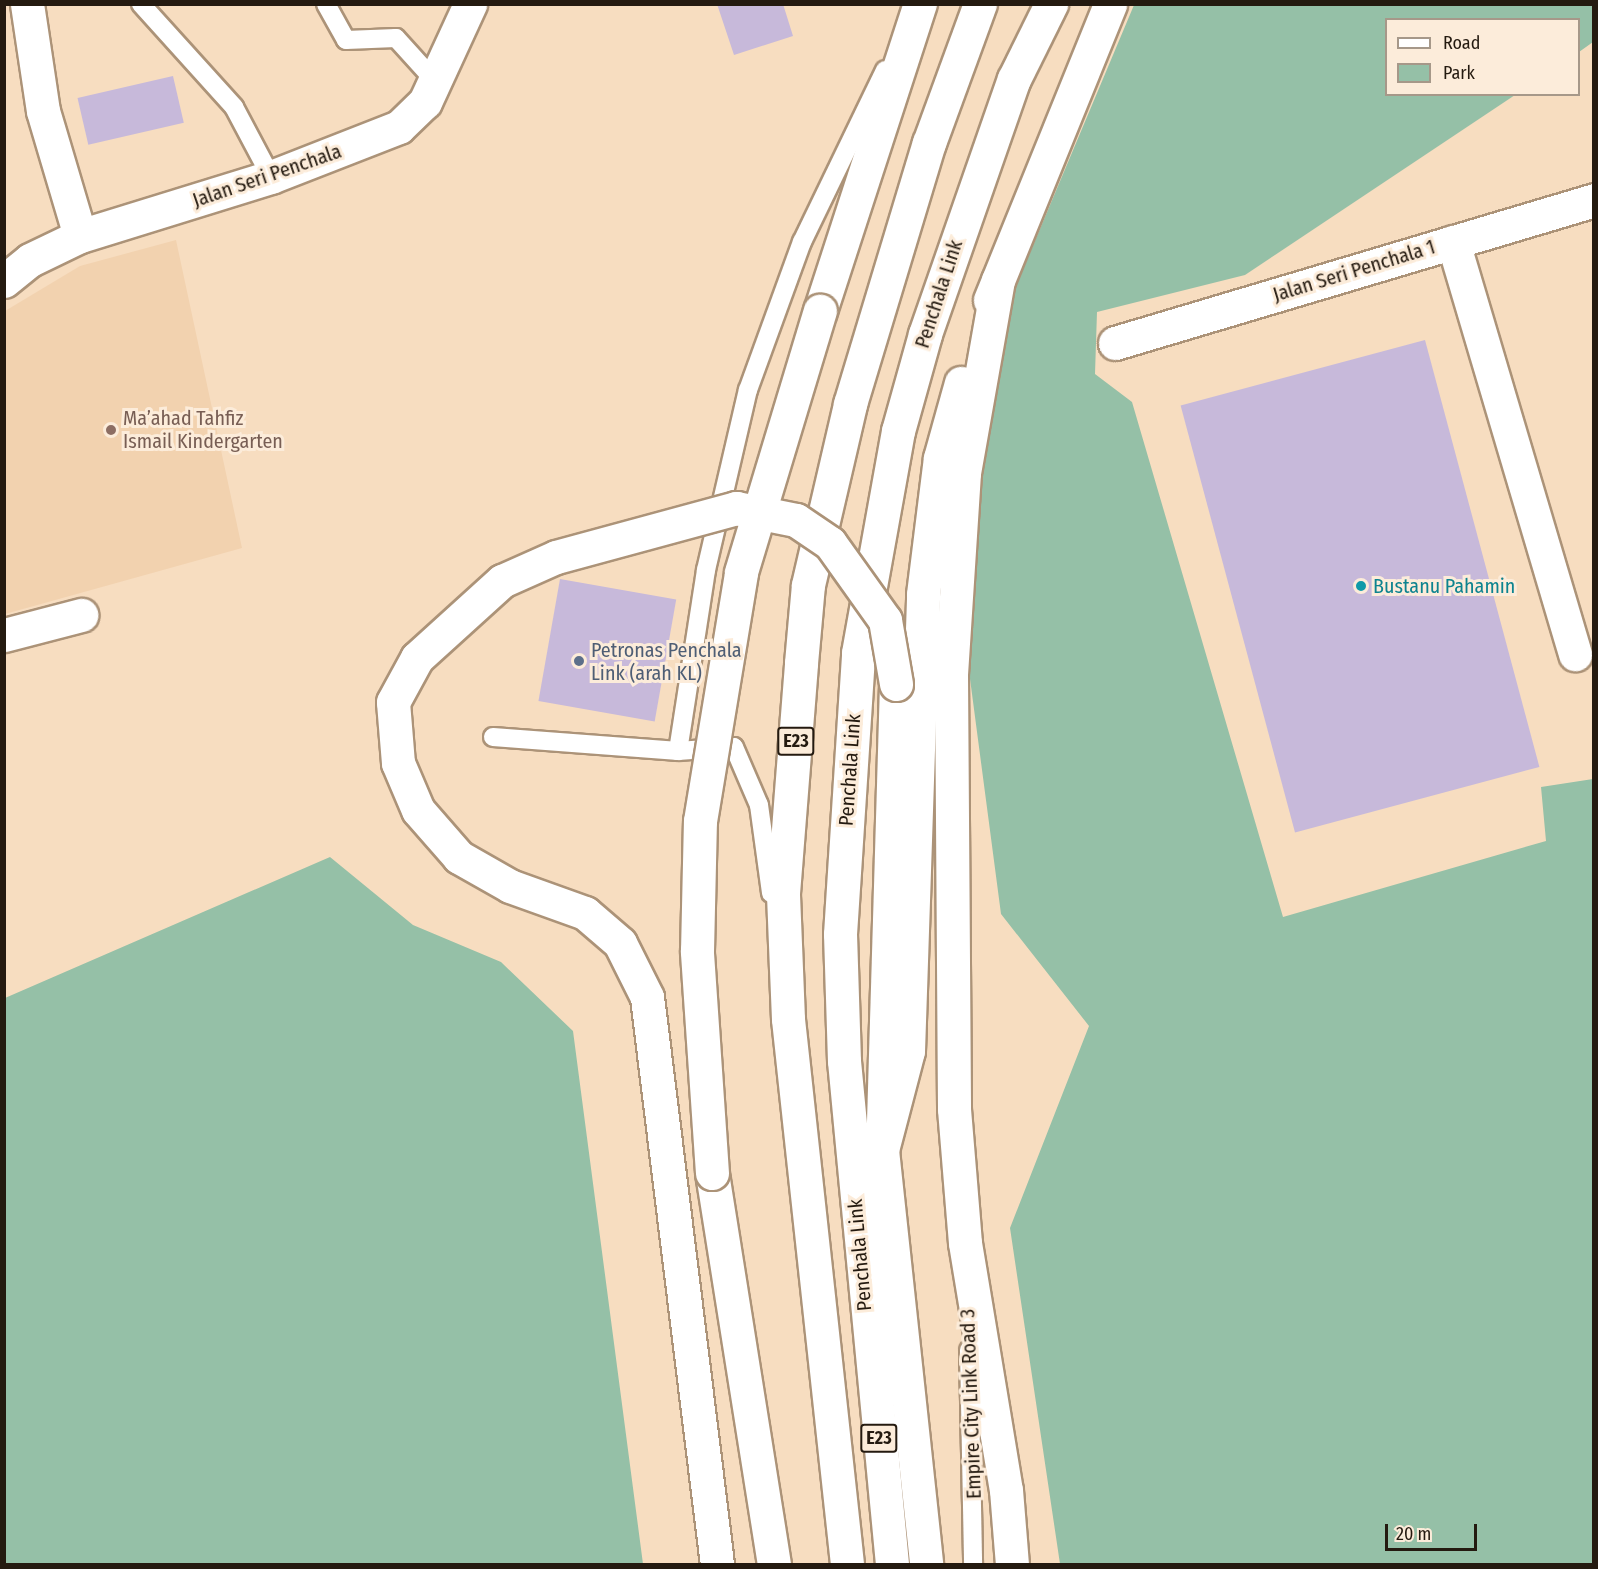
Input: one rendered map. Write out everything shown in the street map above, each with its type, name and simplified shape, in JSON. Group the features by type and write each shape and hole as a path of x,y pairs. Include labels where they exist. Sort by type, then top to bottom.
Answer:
{"main road":[{"name":"Jalan Seri Penchala","path":"4,281 30,260 80,236 271,177 399,127 425,102 470,4"},
{"path":"774,1564 712,1173 698,951 700,820 741,572 820,311 919,4"},
{"name":"E23","path":"847,1564 787,1011 783,893 808,585 850,404 929,143 980,4"},
{"name":"Penchala Link","path":"892,1564 844,1061 840,934 858,653 898,431 925,334 1014,79 1051,4"},
{"path":"882,1150 908,1051 915,920 923,594 939,470 969,351 1110,4"},
{"path":"20,8 43,111 80,236"},
{"name":"Jalan Seri Penchala 1","path":"1115,343 1593,200"},
{"path":"1453,242 1575,654"},
{"path":"998,280 964,473 951,675 952,968 954,1109 965,1243 1006,1490 1012,1564"},
{"path":"717,1564 647,997 620,943 585,913 510,886 459,857 418,810 398,763 393,702 417,658 502,581 556,557 736,508 796,520 831,543 863,583 885,620 896,684 882,1150 926,1564"},
{"path":"4,635 81,615"},
{"path":"839,1564 840,1500"}],"lane":[{"path":"141,4 234,107 271,177"},
{"path":"326,4 346,39 396,38 435,81"},
{"path":"678,751 706,570 748,390 775,307 919,4"},
{"path":"493,737 678,751 734,747 759,805 787,1011"},
{"name":"Empire City Link Road 3","path":"965,1243 973,1564"}],"shaded area":[{"name":"Ma’ahad Tahfiz Ismail Kindergarten","path":"176,240 242,548 5,614 5,311 80,266"}],"green space":[{"path":"1134,5 1593,5 1593,42 1580,51 1580,18 1385,18 1385,96 1514,96 1245,275 1097,312 1095,374 1132,402 1283,917 1546,841 1541,787 1593,779 1593,1564 1060,1564 1010,1228 1089,1026 1001,914 967,656 983,473 1016,286"},
{"path":"330,857 413,925 501,962 573,1031 643,1564 5,1564 5,998"}],"building":[{"path":"717,4 783,4 793,36 734,55"},
{"path":"173,76 184,123 88,145 78,98"},
{"name":"Bustanu Pahamin","path":"1425,340 1539,767 1295,832 1181,405"},
{"path":"560,579 676,599 655,722 538,701"}],"place":[{"name":"Ma’ahad Tahfiz Ismail Kindergarten","path":"111,430"},
{"name":"Bustanu Pahamin","path":"1361,586"},
{"name":"Petronas Penchala Link (arah KL)","path":"579,661"}]}
